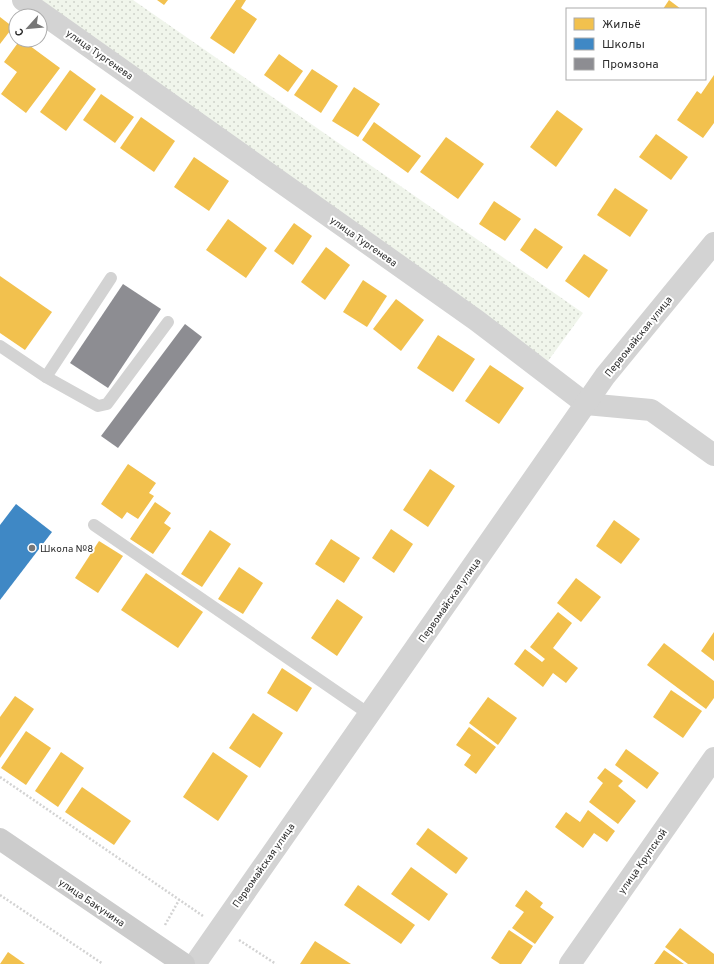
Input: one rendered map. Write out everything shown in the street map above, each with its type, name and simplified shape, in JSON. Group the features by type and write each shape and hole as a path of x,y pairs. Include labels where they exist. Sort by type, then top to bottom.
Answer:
{"main road":[{"name":"улица Бакунина","path":"0,839 184,964"}],"street":[{"name":"улица Тургенева","path":"23,0 476,320 586,404"},
{"name":"Первомайская улица","path":"194,964 605,376 714,243"},
{"path":"586,404 651,410 714,455"},
{"name":"улица Крупской","path":"570,964 714,758"}],"lane":[{"path":"46,377 111,278"},
{"path":"0,346 46,377 98,406 107,404 168,322"},
{"path":"94,525 369,714"}],"path":[{"path":"0,777 179,900 276,964"},
{"path":"0,895 103,964"}],"shaded area":[{"path":"37,0 133,0 583,313 548,361"}],"building: Жильё":[{"path":"157,0 168,0 164,5"},
{"path":"236,0 246,0 241,8 257,19 234,54 210,38"},
{"path":"669,0 680,8 664,8"},
{"path":"0,17 8,23 8,34 0,44"},
{"path":"14,48 33,48 60,68 26,113 1,94 17,72 4,62"},
{"path":"279,54 303,71 288,92 264,75"},
{"path":"312,69 338,86 321,113 294,95"},
{"path":"70,70 96,89 66,131 40,112"},
{"path":"714,75 714,123 703,138 677,120 697,91 701,94"},
{"path":"354,87 380,104 358,137 332,121"},
{"path":"101,94 134,117 115,143 83,120"},
{"path":"557,110 583,129 556,167 530,147"},
{"path":"141,117 175,141 154,172 120,148"},
{"path":"374,122 421,156 408,173 362,140"},
{"path":"656,134 688,157 671,180 639,157"},
{"path":"446,137 484,164 458,199 420,172"},
{"path":"194,157 229,181 209,211 174,187"},
{"path":"615,188 648,210 630,237 597,215"},
{"path":"494,201 521,219 505,241 479,224"},
{"path":"228,219 267,248 246,278 206,250"},
{"path":"294,223 312,236 293,265 274,251"},
{"path":"535,228 563,247 547,269 520,250"},
{"path":"326,247 350,265 325,300 301,282"},
{"path":"584,254 608,270 589,298 565,281"},
{"path":"0,276 52,312 25,350 0,333"},
{"path":"363,280 387,296 367,327 343,312"},
{"path":"396,299 424,320 401,351 373,329"},
{"path":"438,335 475,359 453,392 417,368"},
{"path":"490,365 524,388 499,424 465,401"},
{"path":"128,464 156,483 149,493 154,496 138,519 127,512 122,519 101,504"},
{"path":"430,469 455,486 428,527 403,510"},
{"path":"155,502 171,513 164,523 171,528 153,554 130,539"},
{"path":"614,520 640,539 621,564 596,546"},
{"path":"391,529 413,544 394,573 372,558"},
{"path":"210,530 231,544 202,587 181,574"},
{"path":"331,539 360,558 344,583 315,564"},
{"path":"99,541 123,556 98,593 75,578"},
{"path":"239,567 263,583 243,614 218,599"},
{"path":"146,573 203,612 178,648 121,610"},
{"path":"576,578 601,597 581,622 557,603"},
{"path":"337,599 363,617 337,656 311,638"},
{"path":"558,612 572,623 553,648 578,668 566,683 553,673 543,687 514,664 525,649 542,662 545,659 530,647"},
{"path":"714,632 714,661 701,651"},
{"path":"664,643 714,681 714,698 706,709 647,665"},
{"path":"282,668 312,688 297,712 267,693"},
{"path":"671,690 702,711 683,738 653,717"},
{"path":"15,696 34,709 0,758 0,717"},
{"path":"488,697 517,718 498,745 469,723"},
{"path":"253,713 283,733 260,768 229,748"},
{"path":"469,727 496,747 476,774 464,765 471,755 456,745"},
{"path":"26,731 51,748 26,785 1,768"},
{"path":"626,749 659,773 647,789 615,765"},
{"path":"61,752 84,768 58,807 35,791"},
{"path":"213,752 248,776 218,821 183,797"},
{"path":"605,768 623,781 618,786 636,801 618,824 589,802 603,783 597,778"},
{"path":"82,787 131,821 114,845 65,812"},
{"path":"588,810 615,831 607,842 594,833 583,848 555,827 566,812 580,822"},
{"path":"428,828 468,858 456,874 416,844"},
{"path":"411,867 448,894 429,921 391,894"},
{"path":"358,885 415,925 401,944 344,905"},
{"path":"526,890 543,903 540,907 554,917 535,944 512,928 524,912 515,906"},
{"path":"680,928 714,954 714,964 688,964 665,947"},
{"path":"509,930 533,946 521,964 500,964 491,958"},
{"path":"315,941 351,964 300,964"},
{"path":"664,950 684,964 654,964"},
{"path":"8,952 25,964 0,964"}],"building: Школы":[{"path":"16,504 52,532 0,600 0,525"}],"building: Промзона":[{"path":"123,284 161,309 108,388 70,363"},
{"path":"185,324 202,337 118,448 101,436"}],"place":[{"name":"Школа №8","path":"32,548"}]}
